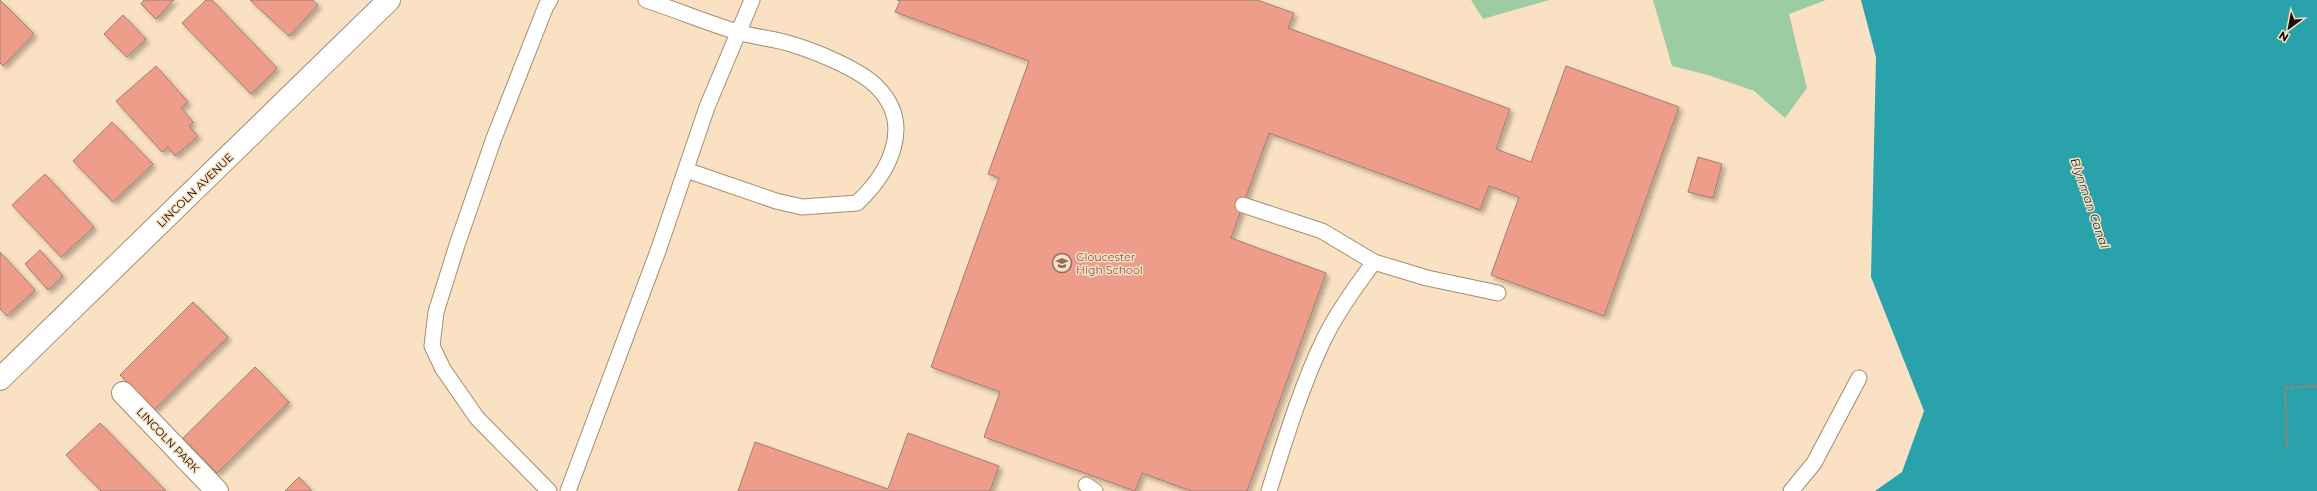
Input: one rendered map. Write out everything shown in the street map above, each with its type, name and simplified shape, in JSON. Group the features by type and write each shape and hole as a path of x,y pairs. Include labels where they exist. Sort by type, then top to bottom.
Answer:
{"street":[{"name":"LINCOLN AVENUE","path":"0,380 389,0"},
{"name":"LINCOLN PARK","path":"123,392 213,490"}],"lane":[{"path":"549,491 477,418 443,369 432,346 436,312 457,245 494,138 546,6 550,0"},
{"path":"646,0 739,32 799,47 838,62 877,87 892,110 896,136 890,160 873,188 857,204 802,207 776,201 686,170"},
{"path":"568,491 656,258 707,107 752,0"},
{"path":"1243,205 1322,231 1374,262 1427,278 1498,293"},
{"path":"1269,491 1289,426 1324,338 1358,284 1374,262"},
{"path":"1797,489 1814,463 1859,378"}],"path":[{"path":"2287,449 2285,388 2317,386"}],"green space":[{"path":"1471,0 1549,0 1483,19"},
{"path":"1653,0 1826,0 1789,14 1807,88 1785,118 1754,91 1708,75 1672,66"}],"water":[{"name":"Blynman Canal","path":"1861,0 2317,0 2317,491 1875,491 1902,472 1924,411 1871,277 1876,57"}],"building":[{"path":"0,0 34,34 3,66 0,63"},
{"path":"144,0 174,0 156,19 141,4"},
{"path":"206,0 212,0 277,68 251,94 182,23"},
{"path":"250,0 313,0 318,5 289,36"},
{"path":"897,0 1257,0 1294,13 1288,28 1510,109 1496,149 1531,162 1566,66 1679,107 1604,316 1491,275 1519,197 1489,186 1480,210 1269,133 1231,238 1326,273 1247,491 1191,491 1142,473 1135,491 984,437 1000,392 931,367 999,178 988,174 1029,61 895,12 900,1"},
{"path":"123,15 146,39 127,57 104,34"},
{"path":"156,66 188,102 181,108 193,122 189,126 198,136 175,156 168,147 162,152 116,101"},
{"path":"112,122 153,164 113,202 73,161"},
{"path":"1698,157 1722,164 1713,198 1688,192"},
{"path":"45,174 94,227 61,257 12,205"},
{"path":"40,250 63,276 48,290 25,264"},
{"path":"0,252 35,290 7,316 0,309"},
{"path":"193,302 228,337 154,410 120,375"},
{"path":"255,367 289,402 217,473 183,438"},
{"path":"100,423 166,491 101,491 66,455"},
{"path":"908,433 999,466 990,491 738,491 755,442 888,489"},
{"path":"299,477 312,491 285,491"}],"place":[{"name":"Gloucester High School","path":"1062,263"}]}
